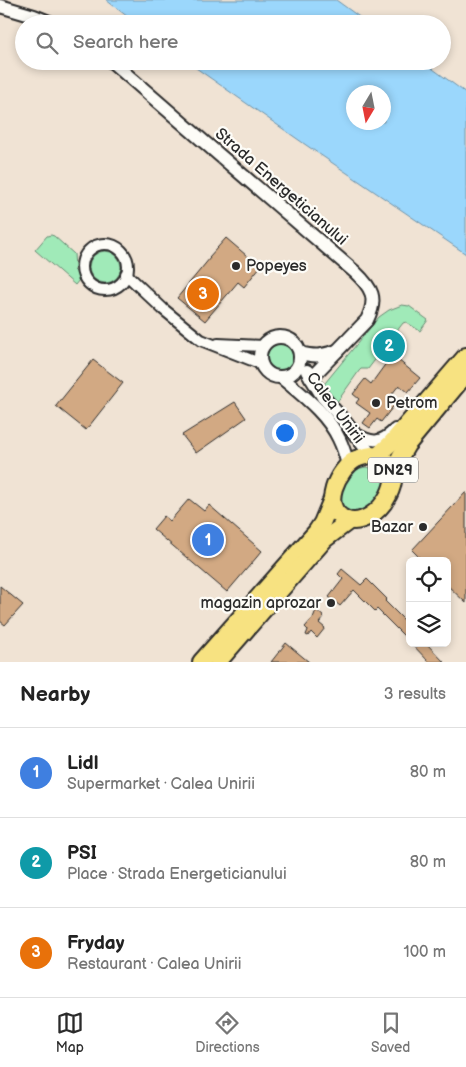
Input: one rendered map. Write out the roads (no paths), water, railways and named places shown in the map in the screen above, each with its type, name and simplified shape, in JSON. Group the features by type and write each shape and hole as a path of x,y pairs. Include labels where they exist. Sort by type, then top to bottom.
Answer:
{"main road":[{"name":"Calea Unirii","path":"374,455 391,443 465,362"},
{"name":"DN29","path":"218,662 324,539 350,521 360,521 374,514 388,495 393,472 407,445 465,362"},
{"name":"DN29","path":"201,662 322,523 332,499 334,487 348,465 364,456 374,455 390,464 393,472"},
{"path":"332,499 333,506 339,515 350,521"}],"street":[{"path":"0,6 31,15"},
{"name":"Strada Energeticianului","path":"122,70 355,272 370,288 373,300 367,320 311,378"},
{"path":"104,244 115,246 127,260 126,274 118,286 104,290 96,288 85,278 82,271 84,256 93,247 104,244"},
{"path":"126,274 163,309 201,340 262,364"},
{"path":"274,338 287,338 293,342 297,347 300,357 298,365 291,374 281,377 269,373 260,358 264,346 274,338"},
{"path":"209,344 264,346"},
{"path":"300,357 321,356 337,351"},
{"name":"Calea Unirii","path":"300,357 323,397 374,455"},
{"path":"352,431 369,440 385,438 446,366 465,362"},
{"name":"Calea Unirii","path":"281,377 317,409 330,424 339,439 348,465"}],"water":[{"path":"106,0 336,0 357,15 125,15"},
{"path":"199,70 434,70 466,93 466,254"}],"place":[{"name":"Popeyes","path":"236,266"},
{"name":"Fryday","path":"203,294"},
{"name":"PSI","path":"389,346"},
{"name":"Petrom","path":"376,403"},
{"name":"Bazar","path":"423,527"},
{"name":"Lidl","path":"208,540"},
{"name":"magazin aprozar","path":"331,603"}]}
